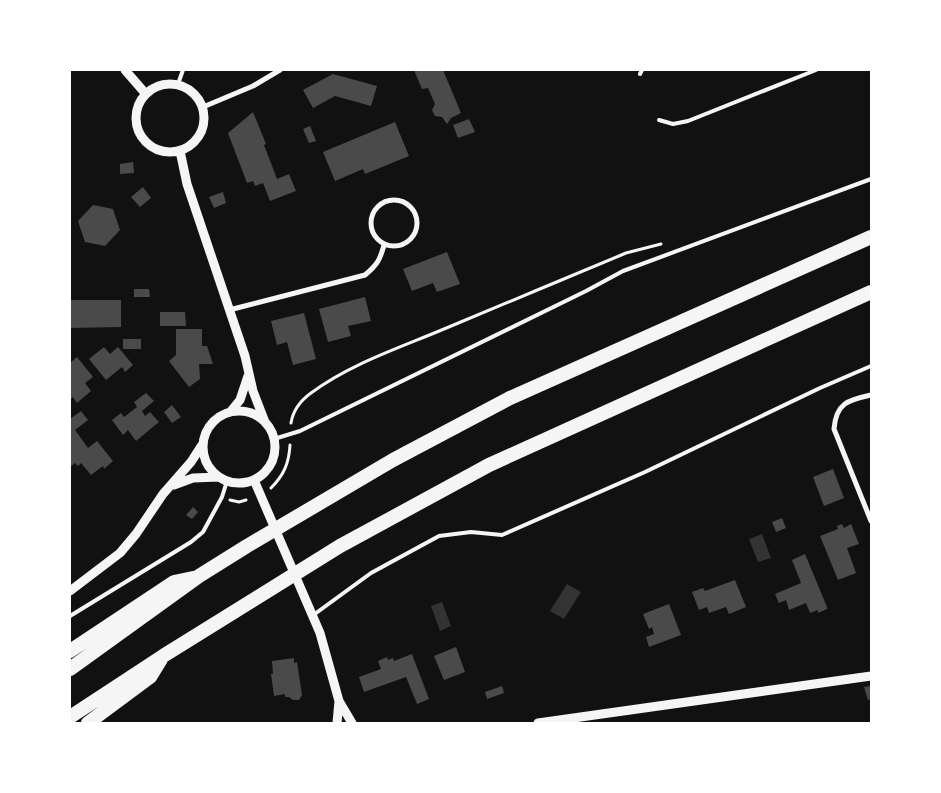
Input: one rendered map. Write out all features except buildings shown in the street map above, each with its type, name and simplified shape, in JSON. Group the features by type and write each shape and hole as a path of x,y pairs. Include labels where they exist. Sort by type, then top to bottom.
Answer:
{"highway":[{"path":"70,669 199,576 393,460 510,398 871,237"},
{"path":"70,717 163,656 340,546 489,465 871,292"},
{"path":"70,651 174,582 199,576"},
{"path":"88,723 150,678 163,656"}],"street":[{"path":"125,70 145,93"},
{"path":"202,107 253,86 280,70"},
{"path":"160,84 178,84 188,89 197,97 202,107 204,121 200,134 192,145 180,151 168,153 157,151 147,145 140,136 136,125 135,113 138,102 145,93 160,84"},
{"path":"180,151 187,184 245,356 249,375 265,422"},
{"path":"389,200 404,202 415,212 417,226 411,240 398,247 384,245 373,235 370,220 376,207 389,200"},
{"path":"229,310 365,275 374,268 380,258 384,245"},
{"path":"223,480 211,471 206,463 202,445 204,436 215,420 232,411 240,400 249,375"},
{"path":"871,395 851,400 841,407 835,417 834,429 871,521"},
{"path":"172,486 194,478 245,483 254,480 264,473 272,463 275,451 274,439 271,430 265,422 250,412 232,411"},
{"path":"70,591 120,553 136,534 163,494 172,486 191,462 202,445"},
{"path":"254,480 320,634 339,701 352,723"},
{"path":"538,723 871,676"},
{"path":"337,723 339,701"}],"lane":[{"path":"178,84 183,70"},
{"path":"660,120 673,124 688,121 816,70"},
{"path":"274,439 308,427 623,272 871,179"},
{"path":"312,616 371,573 439,536 471,532 502,535 644,472 820,388 871,366"},
{"path":"70,616 191,542 203,532 222,497 223,480"}],"path":[{"path":"222,497 239,502 246,500"}],"shaded area":[{"path":"762,534 771,558 758,562 749,539"},
{"path":"567,584 581,592 564,619 550,611"},
{"path":"442,602 451,626 440,631 431,606"}]}
